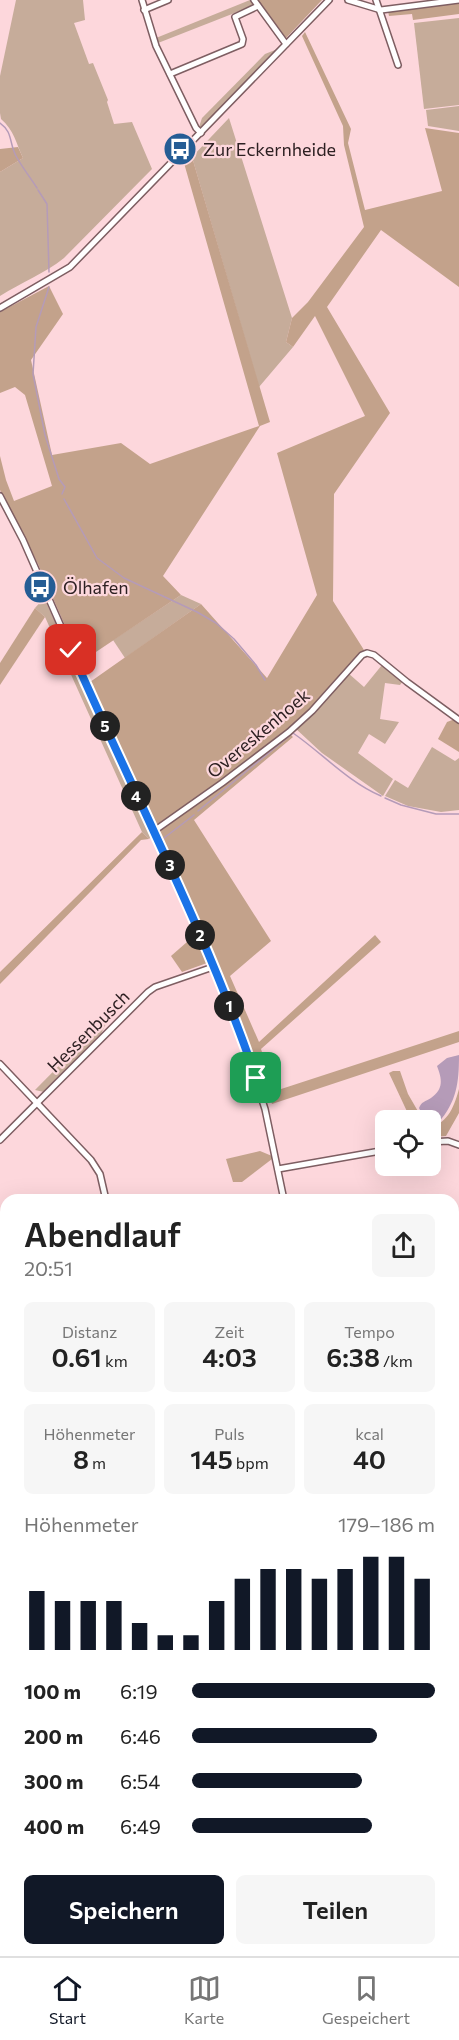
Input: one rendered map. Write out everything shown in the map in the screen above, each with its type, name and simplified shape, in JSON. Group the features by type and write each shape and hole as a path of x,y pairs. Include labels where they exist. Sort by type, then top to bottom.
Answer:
{"street":[{"path":"142,0 156,46 196,129 201,133"},
{"path":"144,10 168,0"},
{"path":"254,0 286,44"},
{"path":"0,308 70,267 328,0"},
{"path":"348,0 381,10 459,0"},
{"path":"376,0 398,65"},
{"path":"170,74 242,44 243,39 234,17 258,6"},
{"path":"0,496 24,540 118,755 186,901 213,967 256,1078 283,1194"},
{"name":"Overeskenhoek","path":"154,831 289,732 312,711 358,659 367,653 374,655 459,720"},
{"name":"Hessenbusch","path":"0,1140 148,992 155,987 213,967"},
{"path":"0,1064 91,1160 100,1174 105,1194"},
{"path":"441,1141 459,1145"},
{"path":"278,1169 375,1152"}],"shaded area":[{"path":"16,0 83,0 85,20 74,23 89,64 93,63 108,100 114,124 132,122 152,169 64,258 49,269 0,296 0,172 23,158 12,132 1,119 0,113 0,76"},
{"path":"250,0 255,5 158,43 156,38"},
{"path":"258,0 322,0 286,38"},
{"path":"459,3 459,14 413,20 412,14 389,16 388,11"},
{"path":"459,18 459,105 424,109 414,23"},
{"path":"305,32 351,129 348,143 365,210 442,191 425,128 459,133 459,287 381,230 327,307 390,413 334,494 333,601 364,650 323,696 272,743 155,828 90,682 201,604 267,678 317,595 277,453 365,416 315,316 293,347 286,342 292,318 308,302 364,227 344,145 343,126 302,36"},
{"path":"280,48 203,128 199,127 202,118 265,54"},
{"path":"459,106 459,131 428,126 426,110"},
{"path":"229,118 292,318 286,342 293,347 259,387 192,157"},
{"path":"18,147 23,158 0,172 0,149"},
{"path":"192,157 270,422 260,426 163,576 181,595 81,662 38,564 0,490 0,456 14,501 52,486 25,395 15,387 0,393 0,312 49,286 63,314 31,360 52,455 121,443 150,464 259,426 184,163"},
{"path":"181,595 201,604 125,658 113,640"},
{"path":"44,598 153,835 149,839 142,832 45,617 35,608"},
{"path":"35,608 45,617 0,685 0,663"},
{"path":"382,665 403,681 400,685 385,683 380,719 399,722 385,744 369,734 358,753 393,779 383,796 322,753 295,728 348,673 364,687"},
{"path":"455,719 459,722 459,752 438,739 447,722"},
{"path":"290,734 293,737 194,820 271,941 230,976 259,1042 375,935 381,942 261,1049 275,1091 459,1031 459,1042 272,1104 225,980 157,833"},
{"path":"432,747 455,761 459,758 459,810 441,812 408,806 385,796 395,780 408,788"},
{"path":"142,832 149,839 141,840 0,984 0,972"},
{"path":"195,935 207,963 182,972 171,956"},
{"path":"111,1013 101,1034 44,1092 35,1090"},
{"path":"459,1055 458,1074 453,1099 441,1119 441,1110 420,1110 419,1108 438,1091 441,1079 437,1066 447,1058"},
{"path":"400,1071 408,1094 417,1110 406,1110 389,1073"},
{"path":"459,1089 459,1113 446,1136 441,1136 441,1122 453,1107"},
{"path":"260,1151 272,1156 272,1159 242,1182 233,1182 226,1159"}],"waterway":[{"path":"0,123 7,130 16,156 37,188"},
{"path":"38,190 47,204 49,272"},
{"path":"49,287 36,327 33,374 45,435 59,479 65,487 62,494"},
{"path":"64,499 97,558 124,578 216,623 234,639 256,665 265,680"},
{"path":"198,811 293,733 357,783 381,796"},
{"path":"385,798 401,805 436,814 459,814"},
{"path":"164,838 194,815"}],"place":[{"name":"Zur Eckernheide","path":"180,149"},
{"name":"Ölhafen","path":"40,587"}],"route":[{"path":"71,650 186,901 240,1032 256,1078"}]}
